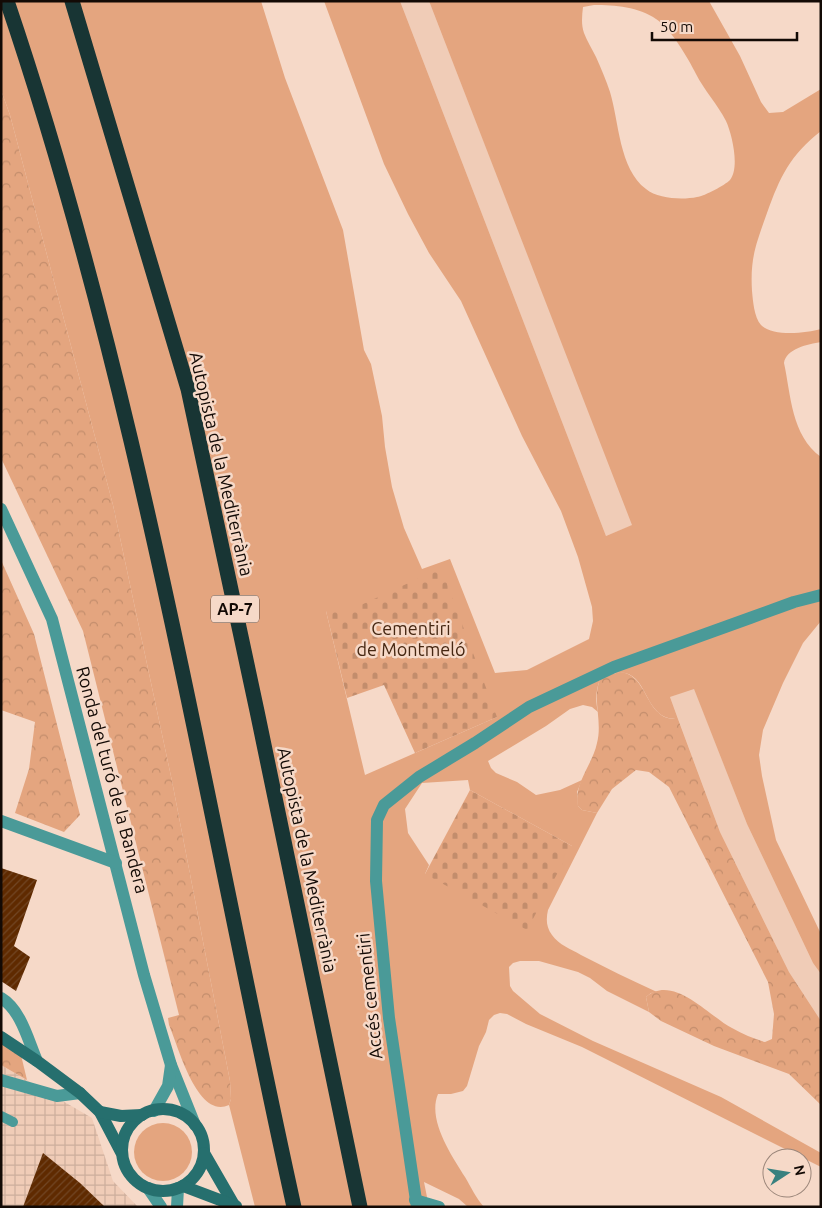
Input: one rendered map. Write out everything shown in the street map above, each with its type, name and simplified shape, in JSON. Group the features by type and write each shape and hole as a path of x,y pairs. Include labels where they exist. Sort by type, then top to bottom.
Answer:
{"highway":[{"path":"6,1 61,170 120,397 177,645 294,1207"},
{"name":"Autopista de la Mediterrània","path":"72,1 188,389 360,1207"}],"street":[{"name":"Ronda del turó de la Bandera","path":"1,509 52,619 144,975 171,1065 195,1126"},
{"name":"Accés cementiri","path":"416,1203 389,1018 376,881 378,820 384,805 419,776 476,743 529,707 614,668 794,602 821,595"},
{"path":"1,821 116,863"},
{"path":"1,998 10,1003 21,1023 37,1061"},
{"path":"1,1037 80,1093 100,1112 122,1154 130,1175 138,1183 148,1188 163,1191 180,1187 198,1172 204,1153 202,1139 195,1126 186,1116 173,1111 121,1116 100,1112"},
{"name":"Ronda del turó de la Bandera","path":"148,1113 168,1086 171,1065"},
{"path":"1,1080 57,1096 80,1093"},
{"path":"122,1154 125,1135 132,1124 148,1113"},
{"path":"204,1153 236,1206"},
{"path":"180,1187 236,1206"},
{"path":"177,1207 180,1187"},
{"path":"148,1188 161,1207"},
{"path":"416,1203 439,1207"}],"lane":[{"path":"1,1116 13,1122"}],"shaded area":[{"path":"400,1 429,1 633,525 606,536"},
{"path":"694,688 747,824 813,963 821,974 821,1021 789,972 720,832 670,697"},
{"path":"1,1065 92,1118 113,1181 138,1207 1,1207"}],"green space":[{"path":"1,1 261,1 285,78 343,230 364,350 371,364 382,416 392,487 404,528 422,569 450,559 495,673 527,670 589,639 593,621 592,607 578,557 561,511 522,436 461,301 429,253 384,164 324,1 400,1 606,536 632,525 429,1 709,1 740,56 761,102 769,113 783,112 821,89 821,131 794,158 777,188 757,243 753,260 752,291 757,318 766,329 781,333 799,333 821,329 821,342 793,351 784,363 798,426 811,448 821,457 821,621 803,643 783,683 763,730 759,755 776,840 821,934 821,974 813,963 747,824 694,689 670,697 678,719 667,718 653,707 633,676 619,672 601,677 596,694 598,712 592,707 583,705 570,709 546,726 488,761 496,773 517,782 536,795 560,790 582,780 577,792 578,806 582,810 597,813 548,910 547,920 549,929 558,942 657,992 651,993 646,997 649,1012 607,991 590,978 578,972 539,961 520,961 513,963 509,967 510,986 513,991 540,1014 593,1041 721,1097 821,1153 821,1167 812,1162 812,1148 783,1148 582,1047 526,1024 507,1014 500,1013 494,1015 489,1020 467,1086 463,1091 451,1094 438,1094 435,1104 438,1126 443,1137 454,1159 484,1207 468,1207 459,1199 424,1182 429,1207 255,1207 229,1105 231,1099 230,1081 172,781 113,505 10,115 1,90","holes":["594,5 618,6 642,12 662,24 684,52 703,86 723,115 733,142 735,159 733,175 730,180 715,190 691,198 664,197 646,189 630,169 621,144 608,88 598,61 583,30 582,20 583,7","326,611 348,611 497,717 365,775","468,780 470,790 572,846 425,874 429,865 408,833 405,809 422,783"]},
{"path":"1,90 10,115 113,505 172,781 230,1081 231,1099 229,1105 218,1107 207,1102 198,1092 190,1078 169,1025 168,1018 179,1015 83,631 1,458"},
{"path":"1,560 34,634 80,815 64,832 15,813 29,769 35,722 1,710"},
{"name":"Cementiri de Montmeló","path":"441,568 497,717 415,753 384,685 347,698 326,611 348,611"},
{"path":"620,672 630,675 637,681 659,713 667,718 678,719 720,832 789,972 821,1021 821,1105 789,1074 714,1046 661,1021 649,1012 646,997 657,991 668,990 691,999 723,1023 744,1034 765,1042 772,1039 774,1014 768,982 669,787 649,772 636,770 612,789 597,813 582,810 578,806 578,790 597,743 599,726 598,685 601,677"},
{"path":"470,790 572,846 527,930 425,874"},
{"path":"1,1043 21,1055 27,1080 1,1065"},
{"path":"163,1123 174,1125 187,1136 192,1152 190,1163 179,1176 163,1181 152,1179 139,1168 134,1152 136,1141 147,1128"}],"building":[{"path":"1,868 37,880 14,946 30,957 16,991 1,981"},
{"path":"43,1153 80,1183 105,1207 23,1207"}]}
